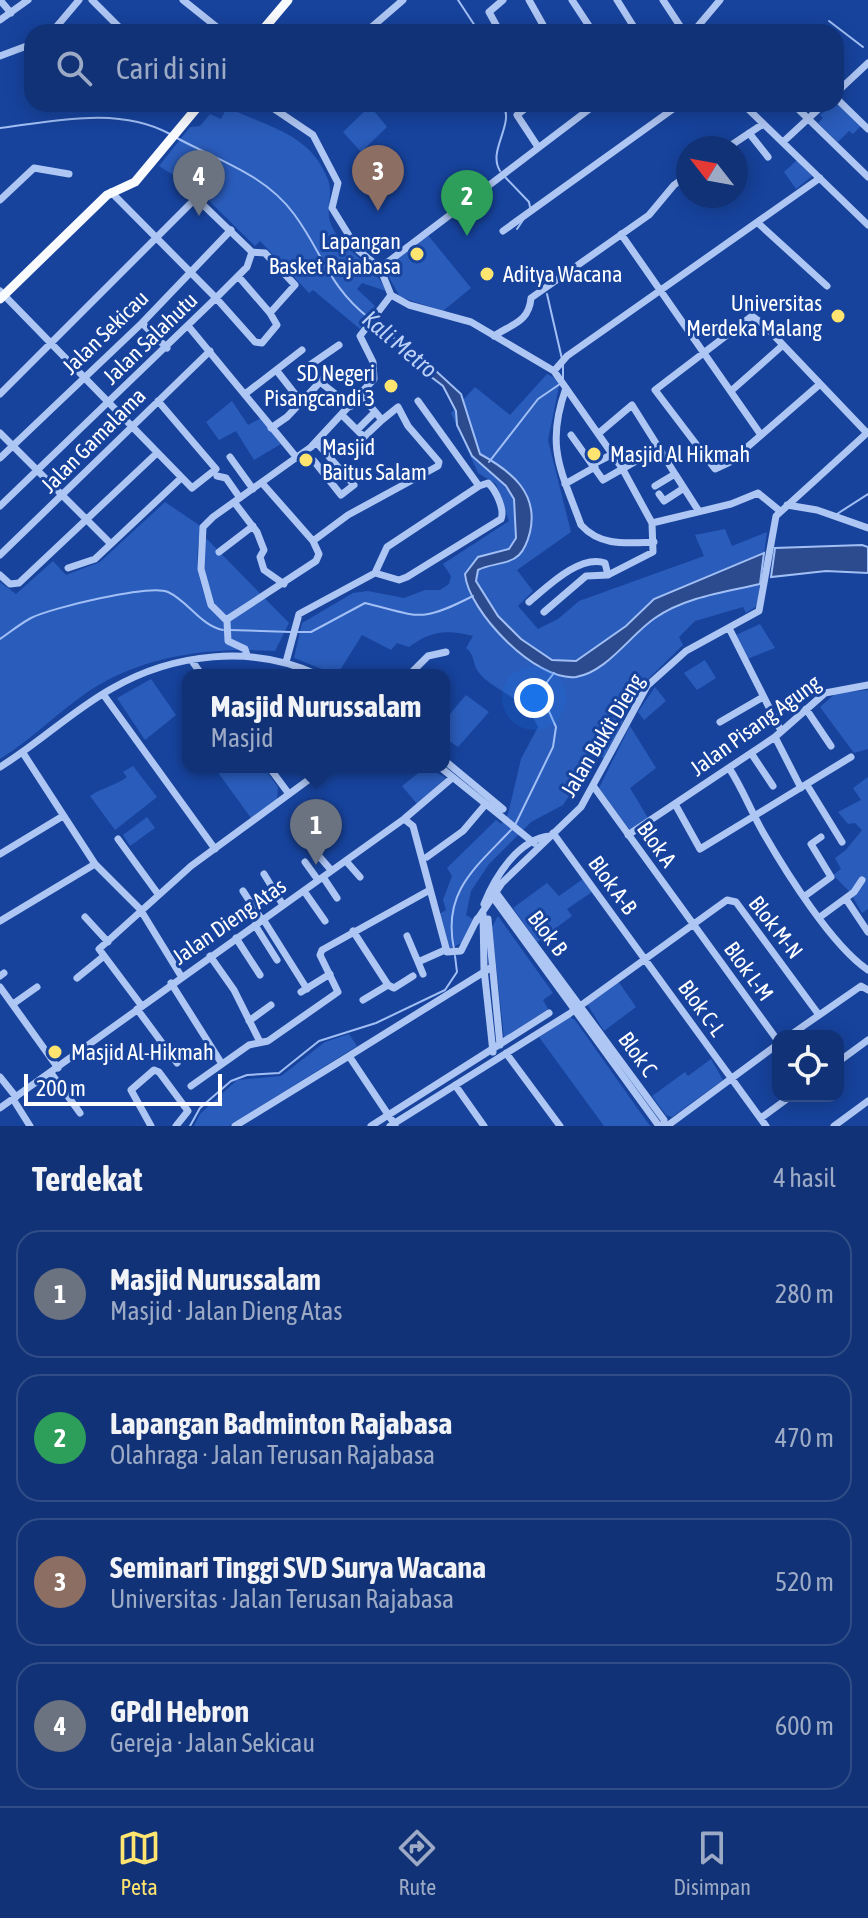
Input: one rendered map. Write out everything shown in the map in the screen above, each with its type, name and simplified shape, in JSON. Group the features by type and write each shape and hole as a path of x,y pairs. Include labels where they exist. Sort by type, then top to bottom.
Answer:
{"main road":[{"path":"268,24 288,0"},
{"path":"1,295 111,192 132,184 141,176 194,112"}],"street":[{"path":"0,0 11,13"},
{"path":"0,20 28,0"},
{"path":"59,24 79,0"},
{"path":"92,0 115,24"},
{"path":"183,0 193,3 215,24"},
{"path":"375,24 403,0"},
{"path":"496,24 489,12 503,0"},
{"path":"529,0 542,24"},
{"path":"572,0 588,24"},
{"path":"617,0 632,24"},
{"path":"663,0 679,24"},
{"path":"700,24 720,0"},
{"path":"0,56 24,47"},
{"path":"844,87 868,63"},
{"path":"844,104 868,129"},
{"path":"280,112 313,135 338,183 332,208 340,225 358,250 380,268 391,295 409,305 467,320 561,380 622,468 652,523 652,553 608,575 586,576 544,612"},
{"path":"521,112 517,115 538,147"},
{"path":"380,268 585,112"},
{"path":"503,231 669,112"},
{"path":"751,112 867,223"},
{"path":"801,112 868,177"},
{"path":"783,142 815,112"},
{"path":"745,136 763,124"},
{"path":"749,133 768,157"},
{"path":"0,200 34,168 69,174"},
{"path":"654,542 608,542 588,533 581,525 565,484 554,441 564,358 820,178"},
{"path":"494,336 520,322 528,313 531,298 653,212 676,184"},
{"name":"Jalan Salahutu","path":"0,506 216,298 111,192"},
{"path":"0,394 196,198 252,252 265,253 295,285 270,313"},
{"path":"758,223 827,286"},
{"name":"Jalan Sekicau","path":"0,458 142,323 231,230"},
{"path":"621,234 761,435"},
{"path":"238,276 277,325 265,341 256,344 216,298 238,276 247,267 252,252"},
{"path":"1,295 192,488 216,469 158,401"},
{"path":"247,655 245,649 227,638 224,619 207,594 201,569 203,527 306,451 361,395 376,375 361,339 362,333 391,295"},
{"path":"652,523 731,504 758,493 780,511 867,433 783,345 752,316 702,351 655,390 715,469 722,468 820,384"},
{"path":"142,323 167,348"},
{"path":"189,327 297,458"},
{"path":"339,345 310,365 321,382 351,406"},
{"path":"731,391 783,345"},
{"path":"245,394 302,350"},
{"name":"Jalan Gamalama","path":"0,555 210,351"},
{"path":"277,371 302,403"},
{"path":"271,428 302,403 321,382"},
{"path":"361,395 382,420"},
{"path":"418,401 479,486"},
{"path":"599,433 632,405 698,510"},
{"path":"313,541 348,515 439,464 408,426 398,407 364,437 342,415"},
{"path":"357,430 375,412"},
{"path":"0,433 111,544"},
{"path":"571,435 603,480 659,448"},
{"path":"314,461 341,495 354,485 316,442"},
{"path":"3,578 19,583 157,453"},
{"path":"565,484 613,454"},
{"path":"230,457 253,489"},
{"path":"675,474 657,490 664,501 684,488"},
{"path":"217,476 226,478 253,526 264,550 260,557 264,570 284,584"},
{"path":"68,568 95,559 180,479"},
{"path":"224,619 284,584 318,559 313,541 262,483"},
{"path":"286,662 293,625 301,612 375,573 387,547 479,486 488,483 492,487 503,513 501,519 403,579 375,573"},
{"path":"670,497 679,515"},
{"path":"787,505 817,510 868,528"},
{"name":"Jalan Bukit Dieng","path":"489,898 540,845 576,814 594,787 647,686 686,651 758,613 763,602 773,523 780,511"},
{"path":"219,552 253,526"},
{"path":"529,602 564,574 593,561 605,563 608,575"},
{"path":"729,628 804,786 842,842"},
{"path":"415,669 428,656 446,652"},
{"path":"0,767 103,694 150,672 192,661 247,655 286,662 303,669"},
{"path":"192,661 198,669"},
{"name":"Jalan Pisang Agung","path":"628,835 778,734 831,690 868,685"},
{"path":"103,694 215,849"},
{"path":"720,722 763,697"},
{"path":"806,709 831,746"},
{"path":"23,753 95,864 140,909 181,976"},
{"path":"751,753 773,786"},
{"path":"675,804 700,849 851,757"},
{"path":"450,766 485,805 530,842 540,845"},
{"path":"729,768 755,818 805,896 843,949 868,970"},
{"path":"273,773 289,794"},
{"path":"177,1063 99,949 139,915 140,909 158,894 318,773"},
{"path":"447,773 503,809"},
{"name":"Jalan Dieng Atas","path":"0,1108 404,819 452,778"},
{"name":"Blok A","path":"594,787 691,923"},
{"path":"427,857 463,831 485,805"},
{"path":"0,854 63,816"},
{"path":"404,819 413,826 428,891 451,952 418,962"},
{"name":"Jalan Bukit Dieng","path":"451,952 475,923 489,898 530,842 552,834"},
{"name":"Blok A-B","path":"552,834 644,958"},
{"path":"805,896 831,877 811,844 821,837"},
{"path":"118,839 158,894"},
{"path":"318,855 331,870"},
{"path":"346,861 360,877"},
{"path":"305,862 337,898"},
{"path":"0,921 95,864"},
{"path":"264,874 283,905"},
{"path":"820,917 846,899 862,880"},
{"path":"243,891 304,990 330,974"},
{"path":"304,891 325,921"},
{"path":"191,1086 249,1045 268,1041 338,992 320,952 428,891"},
{"path":"489,898 492,1050 497,1058"},
{"path":"489,898 576,1007 663,1126 772,1047"},
{"path":"846,899 868,932"},
{"name":"Blok M-N","path":"691,923 725,901 736,902 819,1015"},
{"path":"85,917 108,942"},
{"path":"260,921 277,960"},
{"path":"349,1056 393,1125 576,1007 691,923"},
{"name":"Blok L-M","path":"691,923 772,1034"},
{"path":"353,931 388,985 394,988 413,976"},
{"path":"407,936 423,974"},
{"path":"236,938 260,975"},
{"path":"77,978 104,956"},
{"path":"210,956 234,990 260,1042"},
{"name":"Blok C-L","path":"644,958 766,1126"},
{"path":"488,968 500,1045"},
{"path":"235,1126 488,968"},
{"path":"171,983 222,1064"},
{"path":"363,1000 388,985"},
{"path":"0,987 80,1113"},
{"path":"13,1004 37,987"},
{"path":"798,1030 864,988"},
{"path":"249,1021 271,1005"},
{"path":"371,1126 549,1013"},
{"path":"844,1058 868,1040"},
{"path":"506,1053 560,1126"},
{"path":"151,1126 131,1090 157,1070 188,1111 176,1126"},
{"path":"0,1077 30,1126"},
{"path":"455,1085 484,1126"},
{"path":"834,1126 868,1101"},
{"path":"761,1118 783,1102"}],"shaded area":[{"path":"844,110 861,126 853,134 849,131 838,142 818,123 823,118 820,115"},
{"path":"224,112 238,112 286,133 311,152 320,164 330,186 329,215 332,227 381,281 386,291 362,283 357,289 375,306 360,329 313,290 309,293 260,241 255,246 200,192 159,166 190,127 200,126 210,114 221,119"},
{"path":"364,112 375,112 387,127 361,152 343,132"},
{"path":"797,160 812,176 796,189 784,172"},
{"path":"427,234 471,288 443,311 400,297 384,268"},
{"path":"411,348 461,394 480,454 512,476 526,495 532,518 523,550 510,561 478,570 476,581 498,616 521,639 552,660 576,661 626,626 654,599 764,553 760,584 706,596 667,611 646,625 608,661 587,674 560,676 524,656 491,624 478,606 465,574 478,557 509,549 516,538 514,499 506,486 472,456 457,425 456,411 443,386 405,357"},
{"path":"547,374 557,379 559,386 548,440 571,532 517,570 533,591 518,606 538,629 558,619 579,601 704,556 695,535 725,529 732,546 767,532 757,606 746,613 743,607 695,621 679,637 683,645 639,688 605,759 596,754 563,805 531,822 489,864 471,891 466,915 474,920 464,942 448,949 439,914 446,910 443,900 452,876 447,868 496,820 501,824 508,814 521,759 538,727 524,707 477,670 466,648 473,636 439,633 409,647 397,643 391,650 362,635 341,669 322,669 294,658 302,623 353,593 368,591 404,598 425,590 440,590 449,584 451,576 443,564 509,521 496,484 478,473 451,413 475,387 510,415"},
{"path":"232,401 248,425 261,418 281,444 254,460 236,431 219,440 206,422"},
{"path":"165,502 202,527 198,565 207,601 212,603 204,579 204,536 289,623 275,651 203,652 155,661 132,669 89,691 0,759 0,582 16,594 53,561 66,575 100,562"},
{"path":"868,547 868,573 826,571 771,577 775,548"},
{"path":"760,624 775,648 747,659 736,635"},
{"path":"705,660 716,678 697,690 684,673"},
{"path":"151,679 176,715 145,740 117,698"},
{"path":"655,687 666,701 644,720 638,712"},
{"path":"868,690 868,749 854,753 820,707 836,693"},
{"path":"466,695 489,712 458,747 450,741 450,714"},
{"path":"630,726 656,768 630,788 648,818 630,830 599,788"},
{"path":"133,766 157,797 115,830 90,796 127,777 123,772"},
{"path":"218,773 268,773 278,787 277,799 251,818"},
{"path":"418,773 437,773 446,778 417,804 402,786"},
{"path":"868,777 868,909 862,913 850,892 833,875 841,869 835,858 862,830 855,823 848,824 838,812 861,800 853,788"},
{"path":"147,817 155,828 130,846 123,835"},
{"path":"583,879 592,892 567,909 572,916 537,942 513,908 547,883 559,896"},
{"path":"498,916 553,993 543,1000 548,1009 504,1038 492,927"},
{"path":"618,981 636,1007 604,1031 587,1004"},
{"path":"570,1017 650,1126 604,1126 539,1037"},
{"path":"349,1034 357,1046 229,1126 194,1126 200,1114 237,1080 281,1076 325,1042"},
{"path":"711,1059 723,1080 672,1117 666,1115 652,1096 685,1072 688,1076"}],"waterway":[{"path":"458,0 474,24"},
{"path":"829,21 833,24"},
{"path":"844,32 863,47"},
{"path":"500,171 497,155 506,112"},
{"name":"Kali Metro","path":"0,128 65,119 108,118 150,125 170,134"},
{"name":"Kali Metro","path":"175,137 255,178 282,200 304,228 344,294 369,318"},
{"path":"504,176 529,202 530,207"},
{"path":"517,229 523,220"},
{"path":"547,294 562,359"},
{"name":"Kali Metro","path":"374,322 410,351"},
{"path":"563,365 563,379"},
{"path":"489,462 538,399 560,384"},
{"path":"837,514 868,494"},
{"path":"0,639 31,618 58,609 100,598 158,590 175,596 208,624 223,630"},
{"path":"298,632 311,632 365,603 420,615 442,610 473,596"},
{"path":"230,630 291,632"},
{"path":"515,825 553,747 556,727 547,707 547,682 554,673"},
{"path":"454,949 452,929 457,896 474,869 511,830"},
{"path":"190,1126 200,1108 231,1081 247,1075 279,1073 319,1041 376,1023 445,990 457,972 455,956"}],"place":[{"name":"Seminari Tinggi SVD Surya Wacana","path":"378,211"},
{"name":"GPdI Hebron","path":"199,216"},
{"name":"Lapangan Badminton Rajabasa","path":"467,236"},
{"name":"Lapangan Basket Rajabasa","path":"417,254"},
{"name":"Aditya Wacana","path":"487,274"},
{"name":"Universitas Merdeka Malang","path":"838,316"},
{"name":"SD Negeri Pisangcandi 3","path":"391,386"},
{"name":"Masjid Al Hikmah","path":"594,454"},
{"name":"Masjid Baitus Salam","path":"306,460"},
{"name":"Masjid Nurussalam","path":"316,865"},
{"name":"Masjid Al-Hikmah","path":"55,1052"}]}
